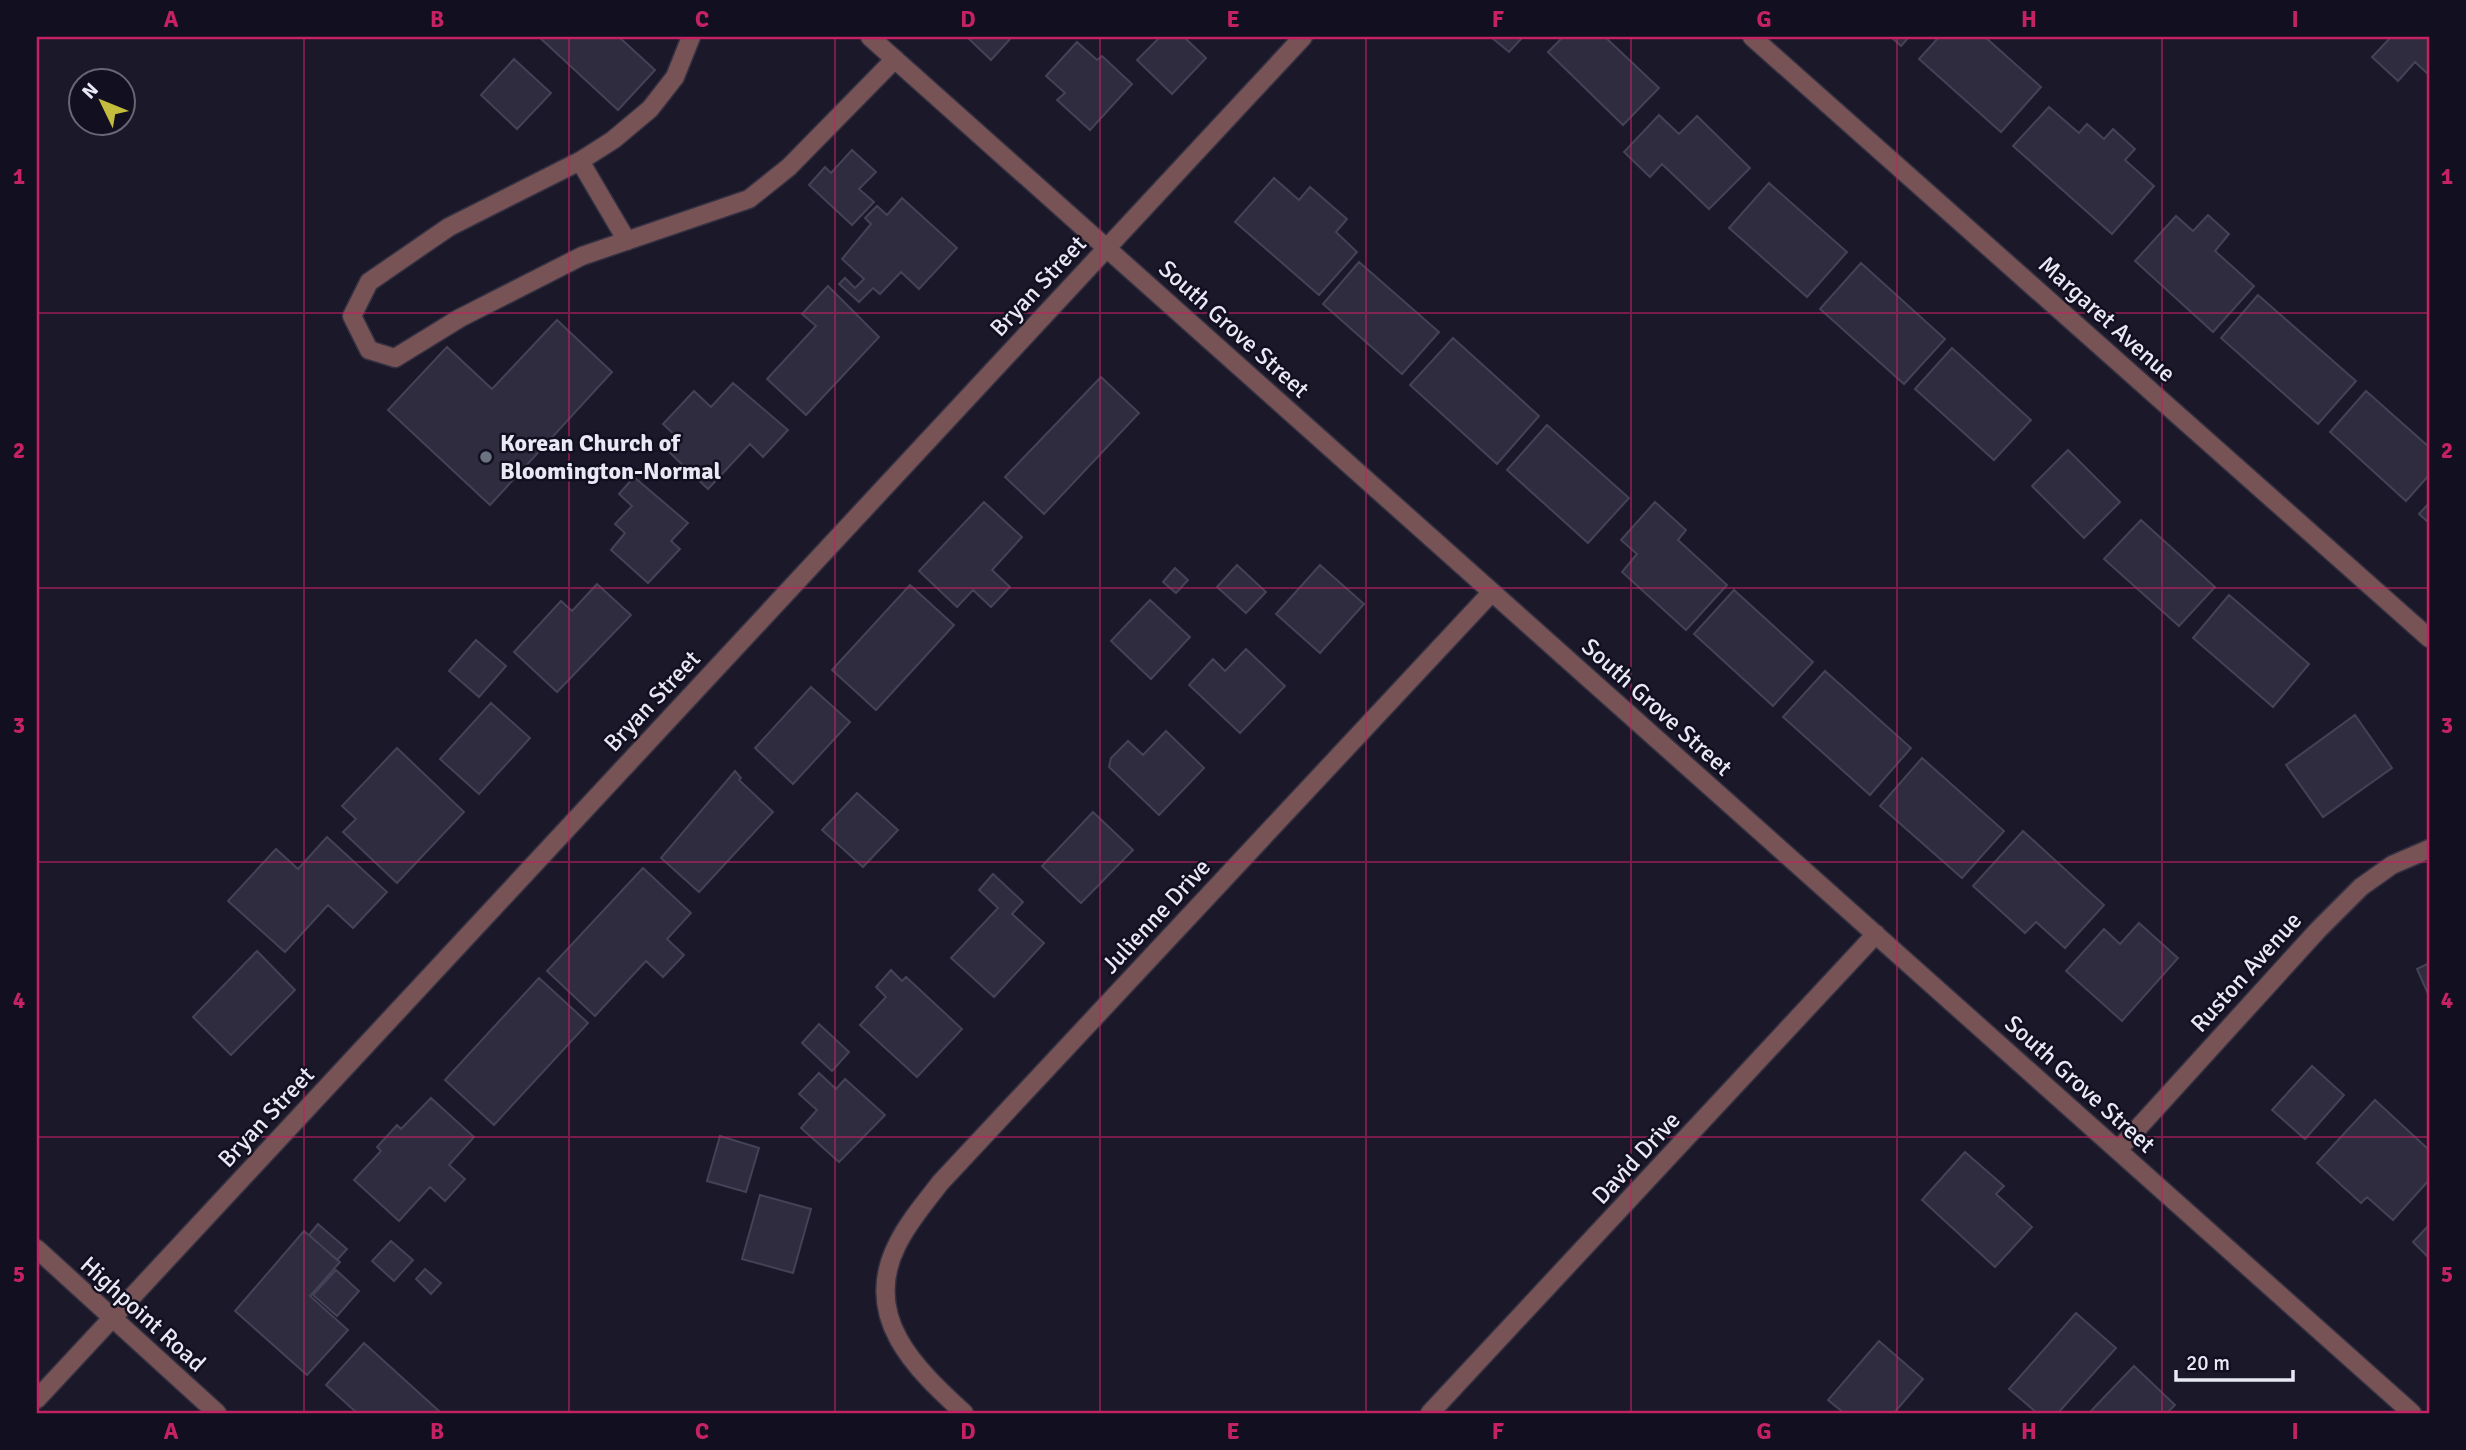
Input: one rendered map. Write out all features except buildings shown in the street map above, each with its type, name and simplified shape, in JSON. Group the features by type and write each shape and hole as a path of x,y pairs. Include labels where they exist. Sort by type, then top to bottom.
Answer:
{"street":[{"path":"691,37 675,78 650,108 612,140 580,161 449,228 369,282 352,316 369,350 395,358 460,318 582,256 749,199 789,167 895,59"},
{"name":"South Grove Street","path":"870,37 2412,1413"},
{"name":"Bryan Street","path":"37,1399 1303,37"},
{"name":"Margaret Avenue","path":"1752,37 2429,638"},
{"path":"580,161 626,241"},
{"name":"Julienne Drive","path":"964,1413 920,1372 896,1338 888,1315 886,1291 896,1247 940,1184 1492,592"},
{"name":"Ruston Avenue","path":"2118,1150 2318,930 2361,887 2392,865 2429,849"},
{"name":"David Drive","path":"1430,1413 1876,934"},
{"name":"Highpoint Road","path":"37,1249 217,1413"}],"place":[{"name":"Korean Church of Bloomington-Normal","path":"486,457"}]}
